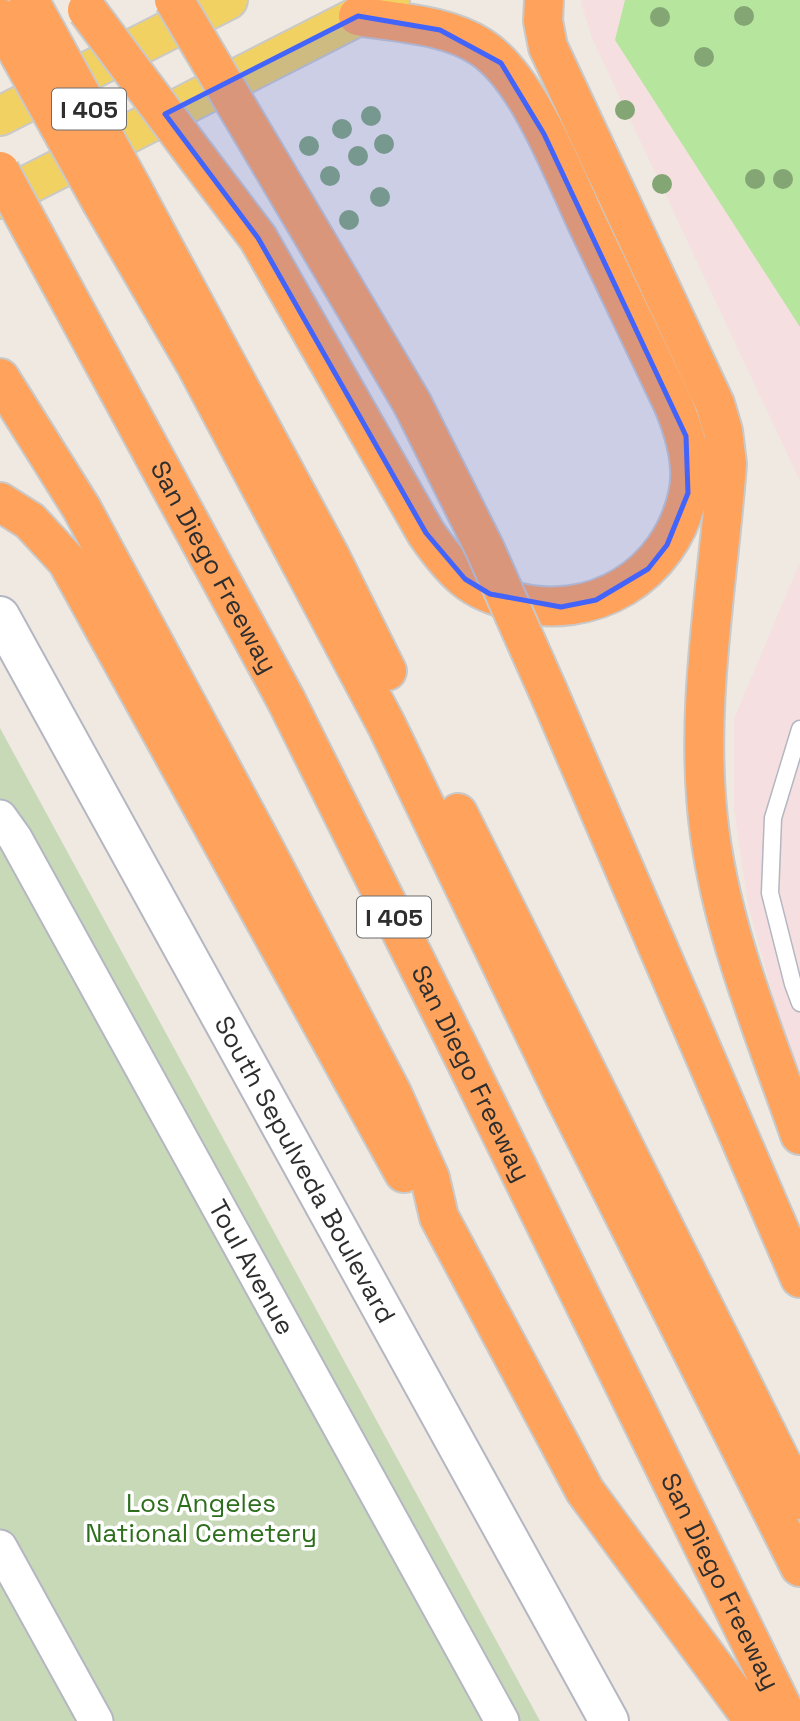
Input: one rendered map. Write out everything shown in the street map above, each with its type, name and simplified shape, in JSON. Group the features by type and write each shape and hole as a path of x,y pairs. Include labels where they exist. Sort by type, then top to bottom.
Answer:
{"highway":[{"path":"174,0 412,402 484,547 800,1278"},
{"path":"544,0 543,22 548,47 715,404 723,431 727,464 704,713 710,835 721,893 737,952 800,1135"},
{"path":"83,5 258,237 438,550 465,579 490,594 532,606 561,607 596,600 625,587 648,569 667,545 688,493 686,436 544,134 519,88 501,62 480,47 440,30 374,8"},
{"name":"I 405","path":"22,23 117,195 330,556 800,1500"},
{"name":"San Diego Freeway","path":"0,171 286,700 789,1721"},
{"path":"117,195 196,365 387,726 564,1095 800,1567"},
{"path":"0,378 82,509 262,844 392,1093 430,1178 439,1217"},
{"path":"0,502 30,521 67,561 391,1151 412,1188 439,1217 585,1491 754,1721"}],"main road":[{"path":"0,116 228,0"},
{"path":"0,199 374,8"},
{"name":"South Sepulveda Boulevard","path":"0,617 608,1721"}],"street":[{"name":"Toul Avenue","path":"0,817 15,838 502,1721"},
{"path":"0,1547 96,1721"}],"lane":[{"path":"800,729 772,818 770,893 800,1003"}],"highlighted area":[{"path":"358,16 440,30 501,63 544,134 686,436 688,493 667,545 648,569 596,600 561,607 490,594 465,579 426,533 258,238 165,114"}],"shaded area":[{"path":"582,0 800,0 800,481 592,38"},
{"path":"800,562 800,1076 774,1000 748,904 734,809 734,719"}],"green space":[{"path":"625,0 800,0 800,327 615,40"},
{"name":"Los Angeles National Cemetery","path":"0,728 540,1721 0,1721"}]}
